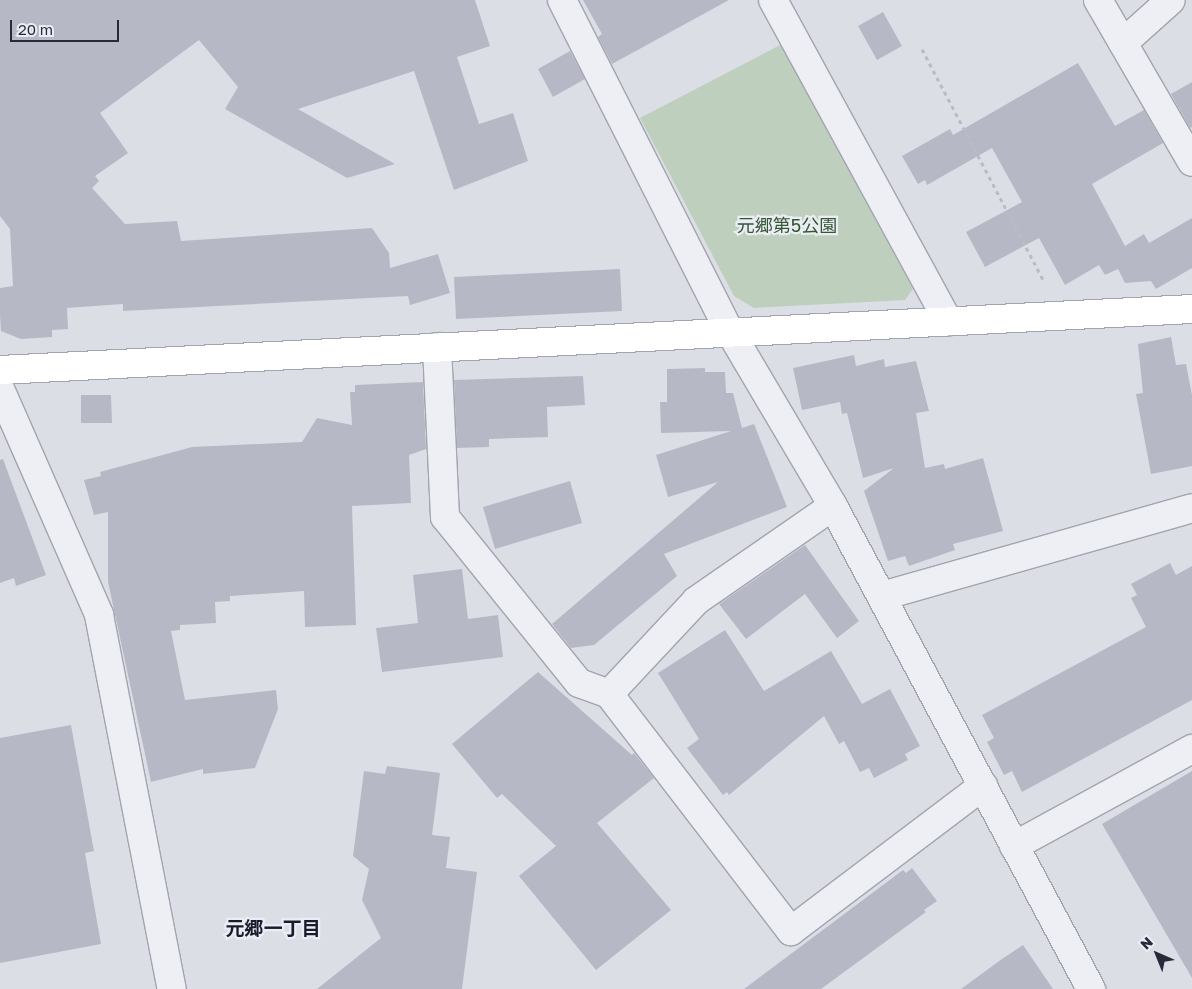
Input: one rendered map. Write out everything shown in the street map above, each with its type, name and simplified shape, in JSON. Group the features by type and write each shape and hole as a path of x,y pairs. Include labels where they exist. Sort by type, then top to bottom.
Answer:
{"street":[{"path":"562,0 729,330 833,506 1090,989"},
{"path":"773,0 948,322"},
{"path":"1098,0 1192,162"},
{"path":"1123,43 1171,0"},
{"path":"0,370 729,330 948,322 1061,313 1192,309"},
{"path":"436,347 445,517 579,683 609,694 791,931 983,786"},
{"path":"0,389 99,615 172,989"},
{"path":"609,694 696,601 833,506"},
{"path":"882,596 1192,508"},
{"path":"1014,846 1192,748"}],"path":[{"path":"922,50 1061,313"}],"green space":[{"name":"元郷第5公園","path":"782,44 913,289 905,300 754,308 734,296 640,118"}],"building":[{"path":"0,0 475,0 490,46 457,57 479,124 513,113 528,161 454,190 414,71 298,109 395,164 347,178 225,109 238,87 199,40 100,113 128,153 95,176 99,181 92,188 125,224 177,221 181,241 372,228 389,253 390,268 438,254 450,293 410,305 408,296 123,311 123,304 67,308 68,329 52,330 52,337 21,339 1,331 0,315 0,288 13,286 10,229 0,216"},
{"path":"583,0 729,0 612,64 598,37 602,34"},
{"path":"883,12 902,46 877,60 858,26"},
{"path":"570,51 585,79 553,97 538,69"},
{"path":"1078,63 1115,126 1144,110 1163,143 1092,184 1125,246 1144,234 1149,243 1192,218 1192,268 1156,289 1151,281 1125,283 1118,269 1105,275 1099,265 1065,285 1039,238 985,267 966,232 1022,202 992,148 927,185 925,180 918,184 902,156 950,129 953,135"},
{"path":"1192,82 1192,127 1190,128 1171,94"},
{"path":"620,269 622,311 456,319 454,277"},
{"path":"1171,337 1176,365 1186,364 1192,395 1192,466 1151,474 1136,394 1143,393 1138,344"},
{"path":"854,355 856,366 884,359 885,367 916,361 929,411 916,413 925,468 944,464 945,469 983,458 1003,531 953,544 955,550 909,566 905,556 888,561 864,491 894,468 863,478 847,413 842,414 840,402 802,410 793,368"},
{"path":"705,368 705,372 725,372 726,393 733,393 742,428 754,424 787,507 664,554 677,576 594,645 571,648 552,624 718,482 668,497 656,455 731,431 661,433 660,402 667,402 667,369"},
{"path":"583,376 585,405 547,407 548,437 489,439 489,447 457,448 454,380"},
{"path":"423,382 426,449 409,455 411,503 352,506 356,625 305,627 304,591 230,596 230,601 215,602 216,623 180,625 180,630 171,631 185,700 276,690 278,709 255,768 203,774 203,769 151,782 108,582 108,512 94,515 84,480 101,476 100,472 192,447 302,442 317,418 352,425 350,392 355,392 355,385"},
{"path":"81,395 111,395 112,423 81,423"},
{"path":"3,459 46,575 16,586 14,578 0,583 0,460"},
{"path":"570,481 582,523 495,549 483,507"},
{"path":"805,545 859,621 837,638 805,594 746,639 719,604"},
{"path":"1170,563 1176,575 1192,566 1192,700 1022,792 1012,771 1004,775 987,742 994,738 982,715 1146,627 1131,598 1137,595 1131,584"},
{"path":"462,569 468,619 498,615 503,657 382,672 376,628 418,623 413,575"},
{"path":"725,630 764,691 831,651 862,704 890,689 920,746 905,754 908,760 874,778 869,768 860,772 844,741 839,744 824,716 729,795 727,792 723,795 687,748 699,739 658,673"},
{"path":"538,672 632,755 634,753 654,778 597,823 671,910 596,970 519,876 556,846 502,794 497,798 452,744"},
{"path":"71,725 94,851 85,853 101,944 0,963 0,738"},
{"path":"387,766 440,773 432,835 450,837 446,868 477,872 462,989 317,989 381,938 362,900 369,869 353,856 364,771 385,774"},
{"path":"1192,771 1192,978 1102,824"},
{"path":"912,868 937,901 924,910 926,912 821,989 744,989 903,870 906,873"},
{"path":"1023,945 1053,989 961,989 1002,959"}],"district":[{"name":"元郷一丁目","path":"273,928"}]}
